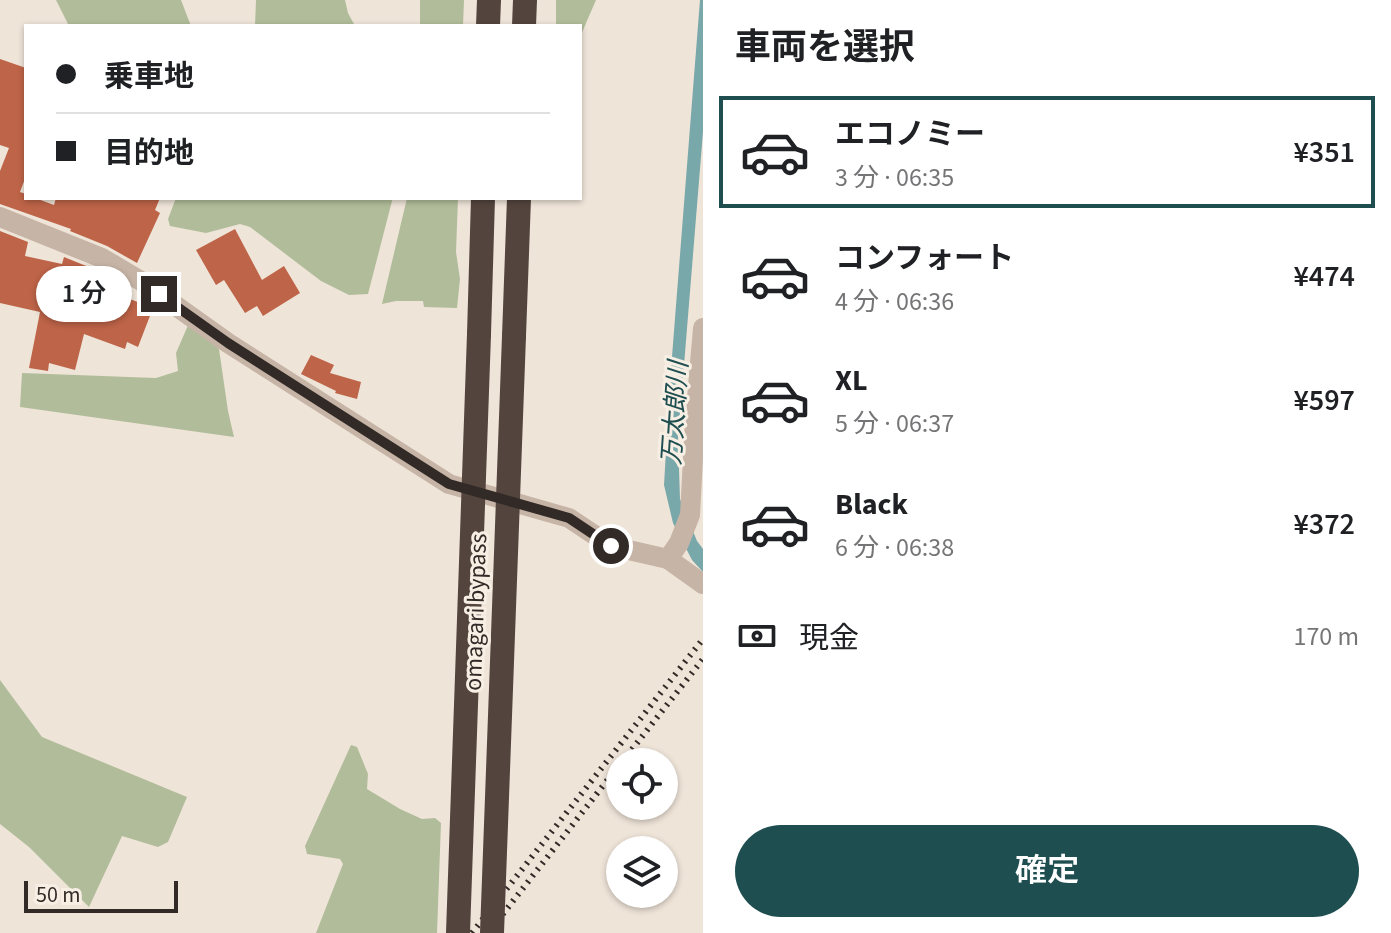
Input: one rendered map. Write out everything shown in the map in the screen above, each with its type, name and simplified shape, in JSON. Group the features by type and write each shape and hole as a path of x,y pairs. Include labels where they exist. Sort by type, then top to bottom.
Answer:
{"highway":[{"path":"488,24 489,0"},
{"path":"524,24 525,0"},
{"name":"omagari bypass","path":"458,933 483,200"},
{"name":"omagari bypass","path":"492,933 519,200"}],"street":[{"path":"0,217 102,258 141,281 228,343 449,484 569,518 611,546 674,551 703,584"},
{"path":"674,551 690,515 703,328"}],"green space":[{"path":"56,0 181,0 190,24 68,24"},
{"path":"256,0 345,0 354,24 255,24"},
{"path":"420,0 464,0 463,24 420,24"},
{"path":"556,0 596,0 582,32 582,24 556,24"},
{"path":"175,200 392,201 368,294 349,295 321,281 250,227 240,224 206,233 170,226 168,219"},
{"path":"407,200 458,200 456,252 460,279 457,308 424,307 423,301 382,304"},
{"path":"189,323 207,335 219,349 234,437 20,407 22,373 156,378 178,371 176,353"},
{"path":"0,680 42,737 187,797 168,842 158,847 122,836 89,907 29,847 0,824"},
{"path":"351,745 357,747 368,774 367,789 400,809 422,819 435,818 441,823 437,933 316,933 343,864 340,859 307,854 305,846"}],"water":[{"name":"万太郎川","path":"700,0 703,0 703,132 678,439 680,499 703,549 703,572 692,560 673,523 664,485"}],"building":[{"path":"0,59 24,67 24,181 20,192 24,193 24,200 40,200 54,205 55,200 159,200 155,210 160,213 137,263 71,229 0,204 0,171 9,148 0,145"},
{"path":"235,229 262,280 284,266 300,293 263,316 257,306 245,313 224,280 216,285 196,250"},
{"path":"0,231 28,242 25,256 62,264 64,257 101,272 93,302 126,312 130,299 153,308 138,347 127,342 125,349 84,334 75,370 49,363 48,371 29,368 40,312 0,303"},
{"path":"311,355 334,365 330,373 361,382 357,399 335,393 301,374"}],"railway":[{"path":"472,933 703,639"},
{"path":"633,748 703,659"},
{"path":"488,933 606,782"}],"route":[{"path":"159,294 228,343 449,484 569,518 611,546"}]}
